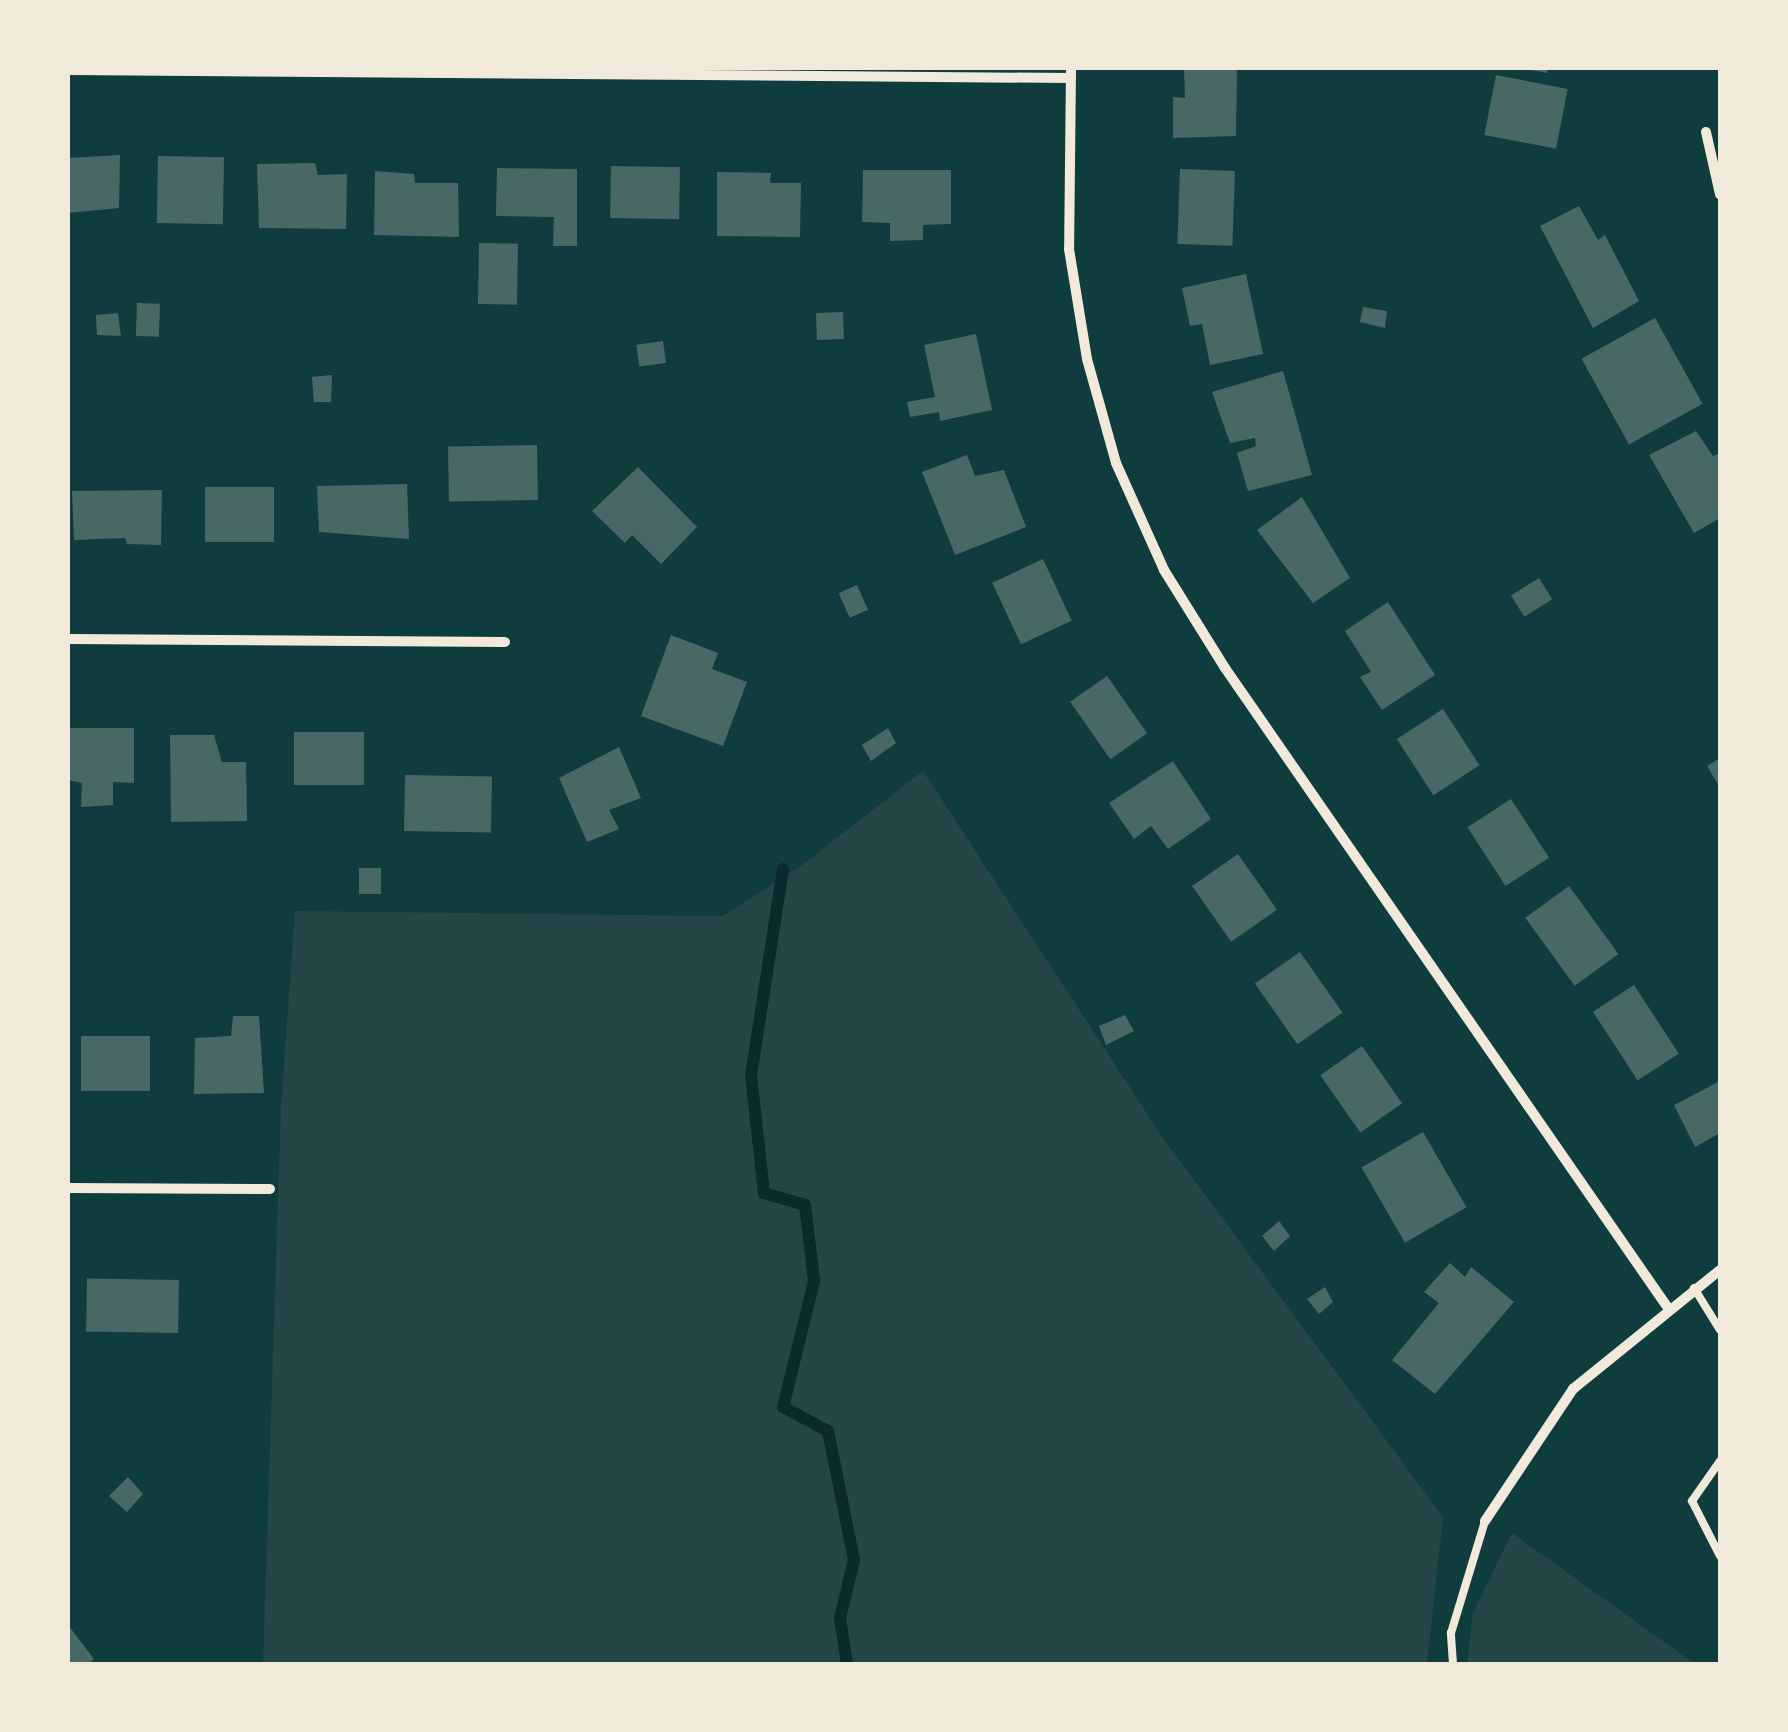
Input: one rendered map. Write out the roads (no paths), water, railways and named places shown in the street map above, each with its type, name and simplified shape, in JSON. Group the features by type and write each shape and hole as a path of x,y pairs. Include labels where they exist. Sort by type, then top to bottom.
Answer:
{"street":[{"path":"68,70 1071,73 1069,249 1087,359 1116,463 1164,570 1225,668 1668,1308"},
{"path":"1706,132 1720,194"},
{"path":"68,638 504,642"},
{"path":"68,1188 270,1190"},
{"path":"1485,1520 1573,1389 1668,1308 1720,1270"}],"lane":[{"path":"1694,1288 1720,1330"},
{"path":"1720,1461 1692,1501 1720,1556"},
{"path":"1453,1664 1451,1634 1485,1520"}],"waterway":[{"path":"783,869 751,1075 764,1193 805,1205 814,1281 783,1407 828,1431 854,1560 840,1618 847,1664"}]}
